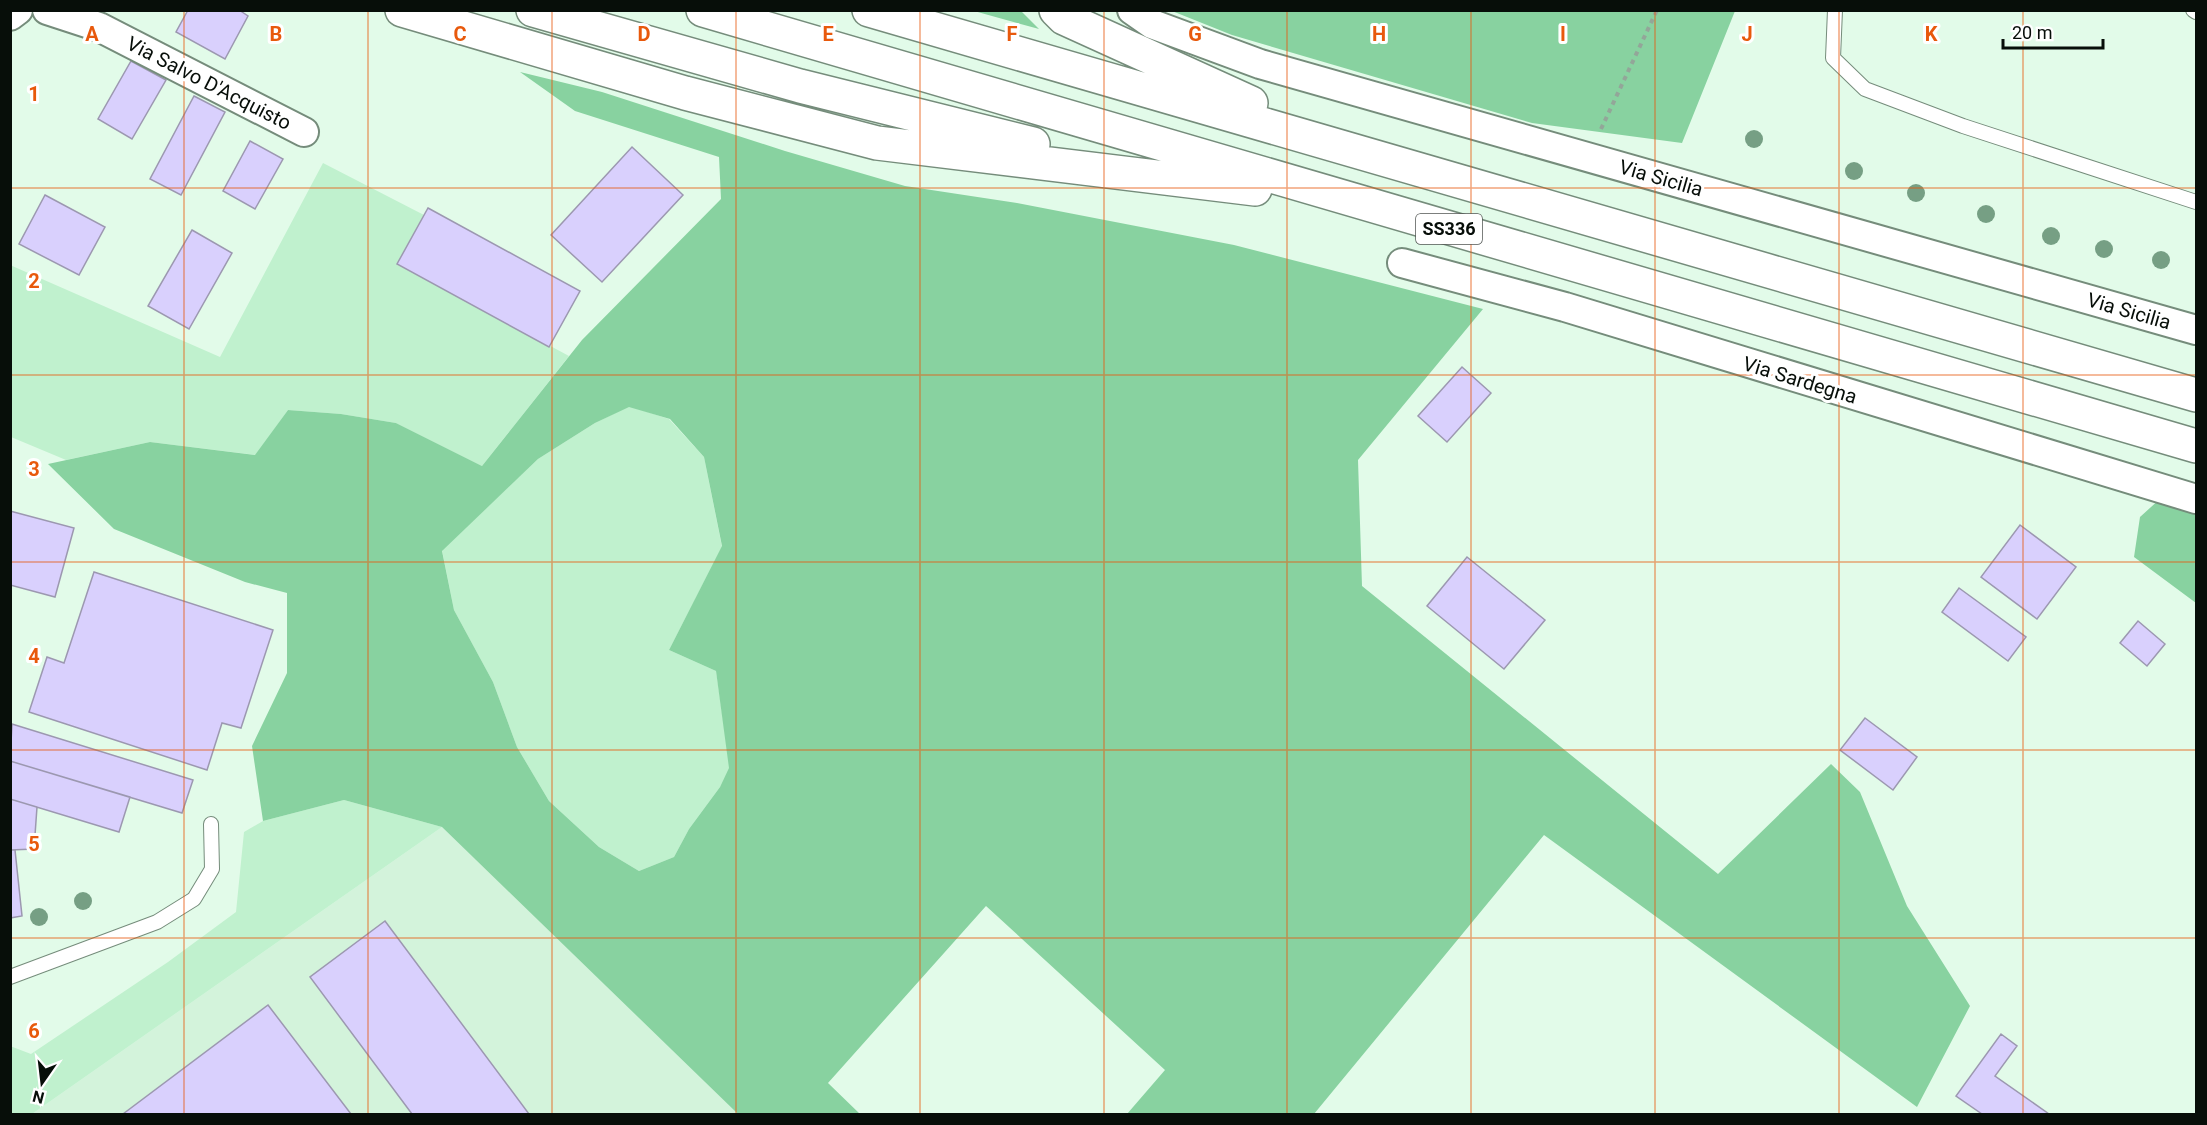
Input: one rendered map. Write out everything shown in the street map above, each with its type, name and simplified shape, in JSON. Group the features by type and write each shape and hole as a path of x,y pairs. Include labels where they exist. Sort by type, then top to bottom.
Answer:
{"highway":[{"path":"402,10 685,93 877,143 1347,199"},
{"path":"533,10 800,86 1170,179"},
{"name":"SS336","path":"703,10 2196,446"},
{"name":"SS336","path":"869,10 2196,395"},
{"path":"1056,10 1064,18 1362,153"}],"street":[{"path":"10,16 18,10"},
{"name":"Via Salvo D'Acquisto","path":"47,10 99,27 304,132"},
{"name":"Via Sicilia","path":"1132,10 1152,24 1260,64 2196,330"},
{"name":"Via Sardegna","path":"1402,263 1564,307 2196,499"}],"lane":[{"path":"1835,10 1833,58 1866,89 1963,126 2196,202"},
{"path":"10,977 157,922 194,899 212,869 211,824"}],"path":[{"path":"1588,157 1657,10"}],"shaded area":[{"path":"323,163 424,215 397,264 569,356 482,466 396,423 341,414 288,410 256,455 150,442 66,460 11,437 10,265 220,357"},
{"path":"629,406 669,419 704,457 722,547 669,650 716,671 730,768 720,787 689,829 674,857 639,871 599,847 549,801 517,747 493,682 454,610 442,550 538,459 595,423"},
{"path":"344,800 442,827 32,1114 11,1114 10,1046 31,1054 168,962 236,912 244,832 263,821"},
{"path":"442,827 738,1114 32,1114"}],"green space":[{"path":"974,11 1021,11 1039,29"},
{"path":"1172,11 1735,11 1682,143 1532,123 1232,35"},
{"path":"520,72 602,92 785,151 905,186 1017,203 1234,245 1483,309 1358,460 1362,586 1718,874 1831,764 1860,792 1907,906 1970,1006 1917,1107 1544,835 1314,1114 1127,1114 1165,1070 986,906 828,1083 860,1114 738,1114 442,827 344,800 263,821 252,746 287,673 287,593 245,582 114,529 48,464 150,442 255,455 288,410 341,414 396,423 482,466 582,340 721,199 719,157 575,111","holes":["629,407 670,419 704,457 722,546 669,650 716,671 729,768 720,787 689,829 674,857 639,871 599,847 549,801 517,747 493,682 454,610 442,551 538,459 595,423"]},
{"path":"2172,488 2196,495 2196,603 2134,557 2140,517"}],"building":[{"path":"188,10 239,10 248,16 225,59 176,32"},
{"path":"131,61 166,80 132,139 98,119"},
{"path":"194,96 225,112 181,195 150,179"},
{"path":"250,141 283,159 255,209 223,191"},
{"path":"632,147 683,195 602,282 551,235"},
{"path":"45,195 105,227 79,275 19,244"},
{"path":"428,208 580,291 549,347 397,264"},
{"path":"192,230 232,253 189,329 148,306"},
{"path":"1462,367 1491,393 1447,442 1418,416"},
{"path":"10,511 74,528 55,597 10,585"},
{"path":"2020,525 2076,567 2037,619 1981,577"},
{"path":"1467,557 1545,620 1504,669 1427,606"},
{"path":"94,572 273,630 241,728 222,723 207,770 29,712 47,657 64,663"},
{"path":"1959,588 2026,637 2008,661 1942,612"},
{"path":"2138,621 2165,644 2147,666 2120,643"},
{"path":"1865,718 1917,757 1893,790 1840,750"},
{"path":"12,724 193,780 182,813 10,761"},
{"path":"10,761 130,797 119,832 10,799"},
{"path":"10,799 37,807 34,849 10,850"},
{"path":"10,850 15,850 22,916 10,918"},
{"path":"385,921 529,1114 412,1114 310,977"},
{"path":"268,1005 351,1114 123,1114"},
{"path":"2001,1034 2017,1046 1995,1076 2049,1114 1982,1114 1956,1096"}]}
